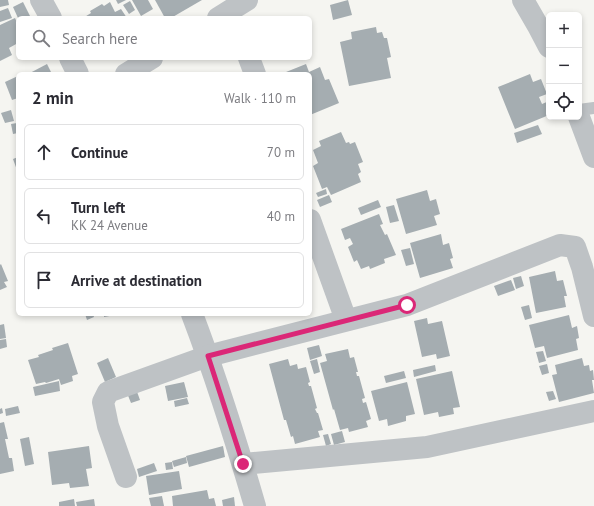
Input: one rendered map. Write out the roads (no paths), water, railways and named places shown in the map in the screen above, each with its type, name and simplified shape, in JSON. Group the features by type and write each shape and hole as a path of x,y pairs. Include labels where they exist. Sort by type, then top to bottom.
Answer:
{"street":[{"path":"523,0 546,41"},
{"path":"71,60 77,72"},
{"path":"129,72 149,60"},
{"path":"250,60 254,72"},
{"path":"580,120 594,157"},
{"path":"312,226 346,320"},
{"path":"126,476 108,426 103,402 108,392 208,356 407,305 560,245 575,247 582,267 594,316"},
{"path":"193,316 208,356 255,506"},
{"path":"243,464 427,447 594,411"}],"lane":[{"path":"582,110 594,108"}]}
